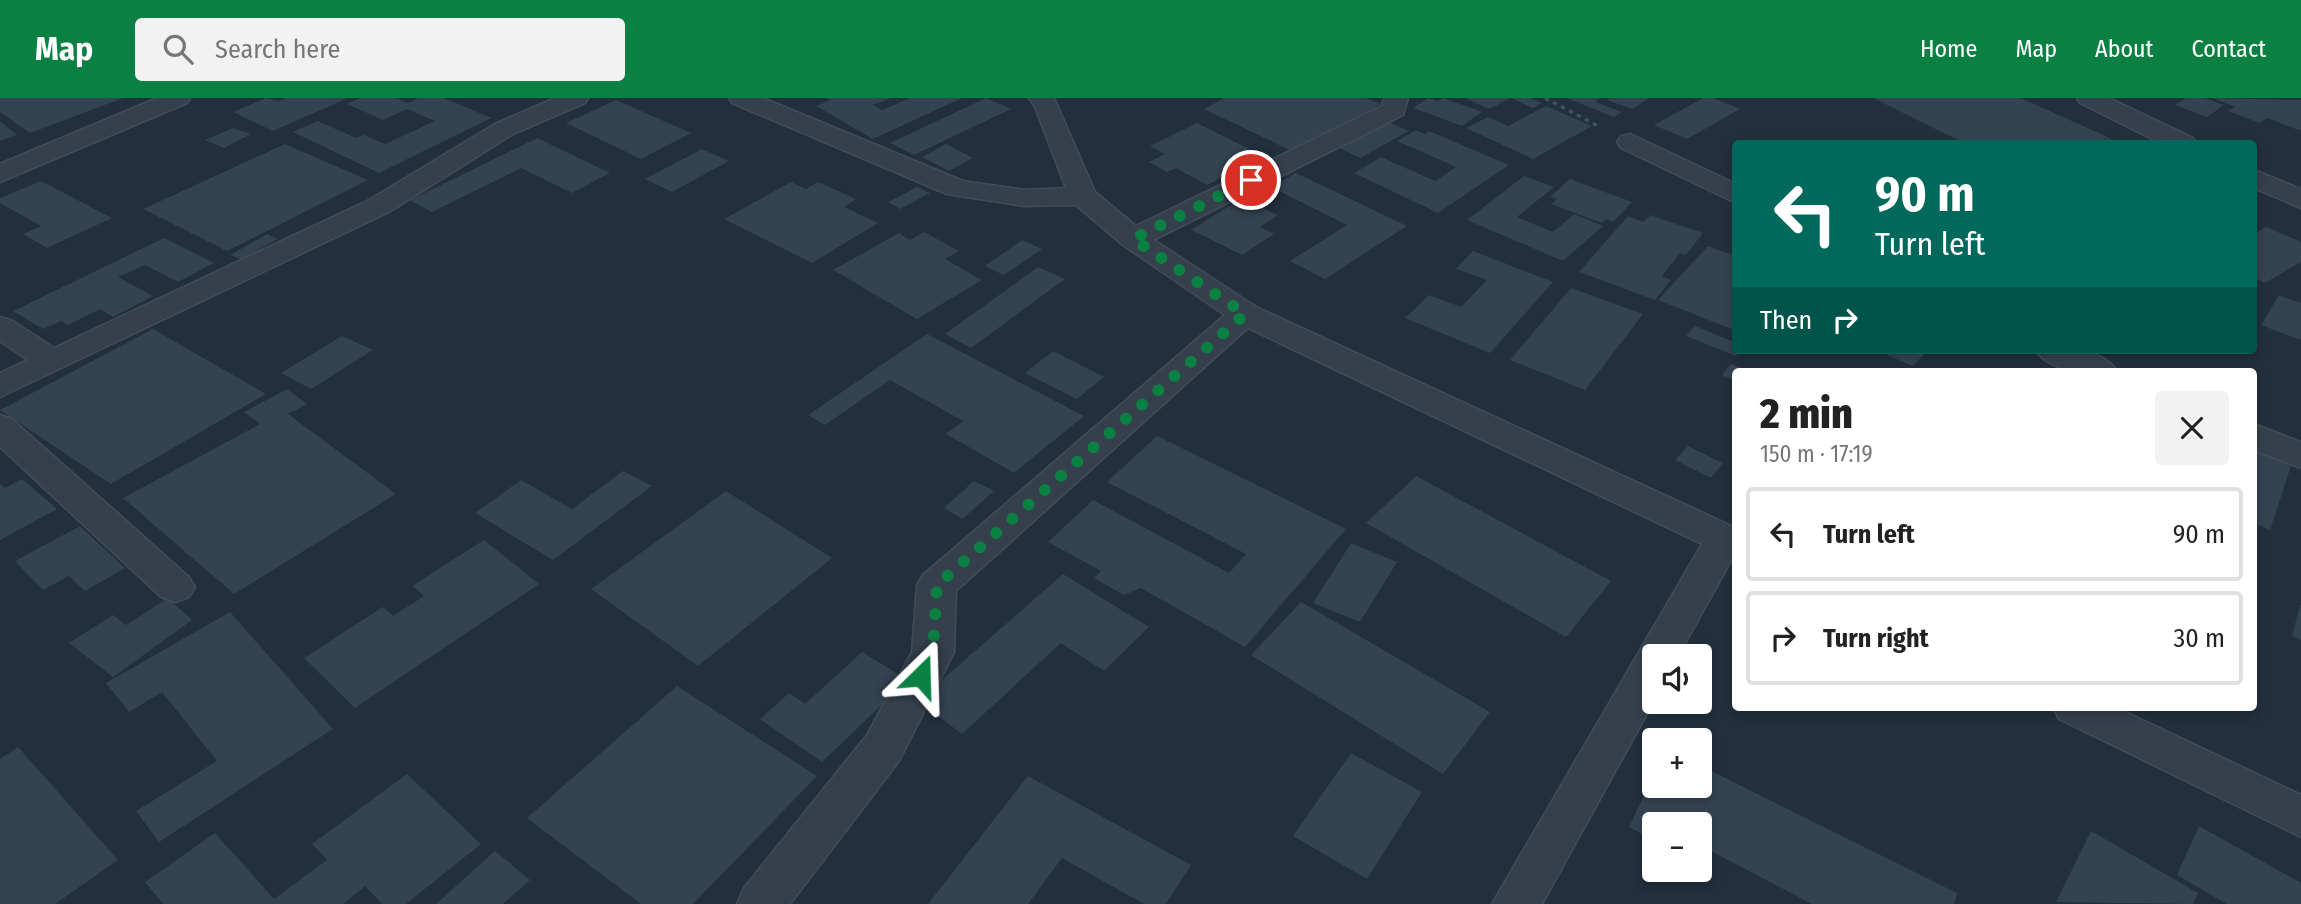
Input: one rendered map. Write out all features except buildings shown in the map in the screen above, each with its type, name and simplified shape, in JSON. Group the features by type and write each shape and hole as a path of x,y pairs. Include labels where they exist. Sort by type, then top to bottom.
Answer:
{"street":[{"path":"0,174 178,98"},
{"path":"0,386 379,206 504,129 576,98"},
{"path":"741,98 957,188 1024,198 1083,196"},
{"path":"1133,239 1394,110 1396,98"},
{"path":"1052,100 1083,196 1133,239 1245,314 1730,541 1665,644"},
{"path":"2104,100 2177,140"},
{"path":"1630,142 1732,193"},
{"path":"2257,179 2301,200"},
{"path":"761,904 883,748 933,652 937,585 1245,314"},
{"path":"0,327 50,360"},
{"path":"2061,354 2094,368"},
{"path":"0,427 175,587"},
{"path":"2257,437 2301,456"},
{"path":"1516,904 1642,683"},
{"path":"2082,711 2301,817"}],"path":[{"path":"1545,98 1630,142"}],"route":[{"path":"921,676 933,652 937,585 1245,314 1133,239 1251,180"}]}
